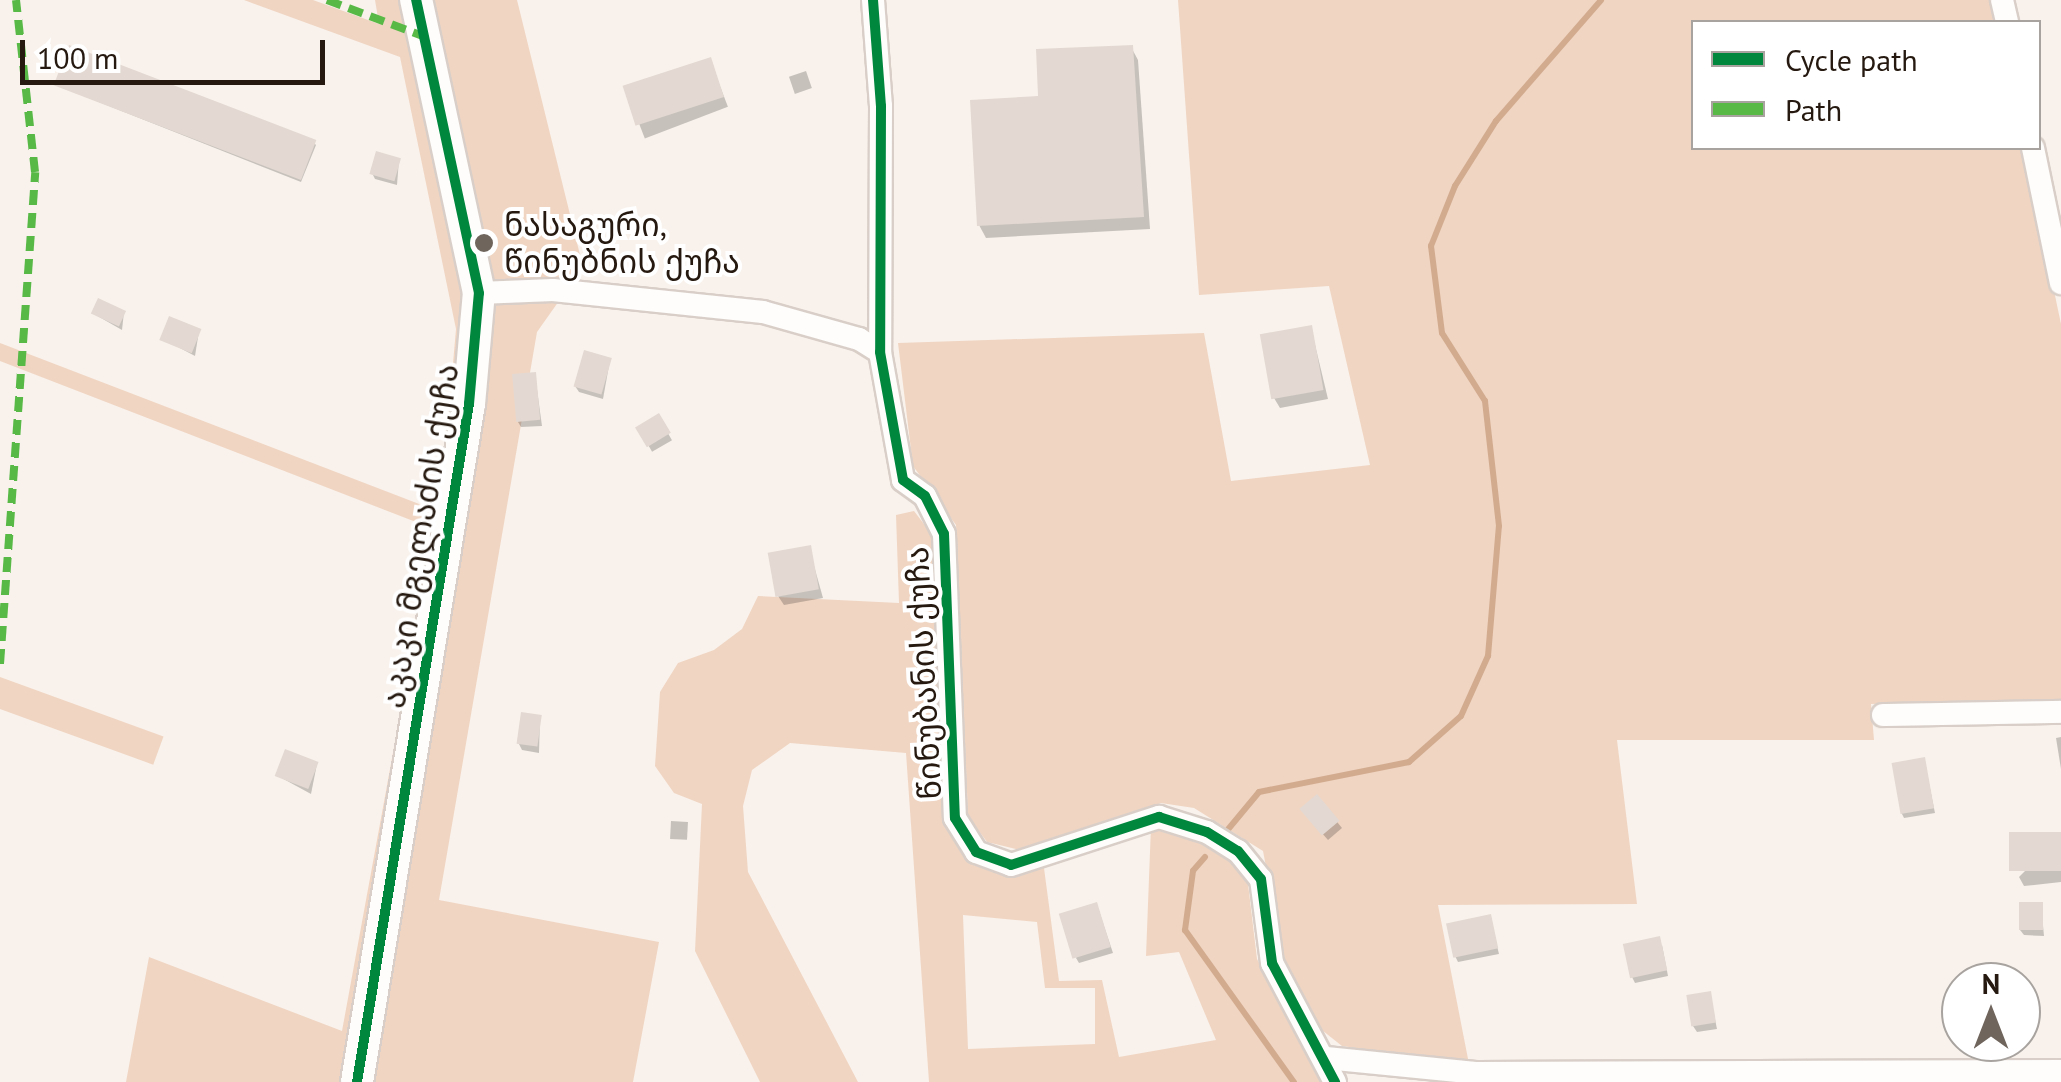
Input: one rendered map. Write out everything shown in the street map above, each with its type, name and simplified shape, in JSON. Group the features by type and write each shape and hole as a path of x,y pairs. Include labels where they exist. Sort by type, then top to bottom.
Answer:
{"street":[{"name":"აკაკი მგელაძის ქუჩა","path":"357,1082 469,404 479,293 416,0"},
{"name":"წინუბანის ქუჩა","path":"874,0 882,125 880,352 904,480 925,496 944,534 955,818 976,852 1011,865 1159,817 1206,832 1238,851 1261,879 1272,964 1302,1026 1326,1058 1335,1082"},
{"path":"2033,150 2061,283"},
{"path":"479,293 553,290 763,312 859,339 880,352"},
{"path":"1882,714 2061,712"},
{"path":"1326,1058 1474,1073 2061,1071"}],"shaded area":[{"path":"244,0 313,0 379,24 375,0 517,0 583,267 537,332 439,900 659,942 633,1082 126,1082 149,957 342,1031 434,529 0,361 0,343 440,512 456,329 400,57"},
{"path":"1178,0 1991,0 1997,20 1691,20 1691,150 2024,150 2061,324 2061,700 1871,704 1874,740 1617,740 1637,904 1438,905 1469,1064 1342,1046 1313,1023 1288,983 1263,851 1194,808 1161,803 1029,852 987,842 968,816 956,525 913,466 898,343 1204,333 1231,481 1370,465 1329,286 1199,295"},
{"path":"914,511 937,541 961,849 988,870 1044,868 1059,981 1102,980 1119,1057 1216,1040 1179,952 1146,956 1151,826 1192,834 1235,862 1248,884 1257,959 1321,1082 929,1082 906,753 790,743 752,770 743,806 748,872 858,1082 760,1082 695,951 702,804 674,793 655,766 660,692 678,663 714,650 742,629 758,596 899,603 896,515","holes":["963,915 1037,922 1045,988 1095,988 1095,1044 968,1049"]},
{"path":"0,677 164,737 153,765 0,709"}],"building":[{"path":"69,45 316,140 301,180 54,85"},
{"path":"1133,45 1144,217 977,226 970,100 1038,96 1036,49"},
{"path":"711,57 724,97 636,126 623,86"},
{"path":"376,151 401,158 394,181 369,174"},
{"path":"98,298 126,311 119,327 91,313"},
{"path":"169,316 201,329 192,353 159,340"},
{"path":"1312,325 1323,390 1271,399 1260,334"},
{"path":"584,350 612,358 601,395 574,387"},
{"path":"536,372 540,420 516,422 512,374"},
{"path":"659,413 671,433 647,447 635,427"},
{"path":"811,545 819,589 775,597 768,553"},
{"path":"521,712 542,715 537,747 517,744"},
{"path":"285,749 319,762 308,789 275,776"},
{"path":"1925,757 1934,808 1901,814 1892,763"},
{"path":"1317,794 1339,821 1322,836 1299,809"},
{"path":"2009,832 2061,832 2061,871 2009,871"},
{"path":"1097,902 1111,947 1072,959 1059,914"},
{"path":"2019,902 2043,902 2043,930 2019,930"},
{"path":"1491,914 1498,948 1453,958 1446,924"},
{"path":"1660,936 1667,970 1630,978 1623,944"},
{"path":"1711,991 1716,1023 1691,1027 1686,995"}],"waterway":[{"path":"1225,833 1259,792 1409,762 1461,716 1488,656 1499,526 1485,401 1442,333 1431,246 1455,186 1496,121 1601,0"},
{"path":"1205,857 1193,871 1185,930 1294,1082"}],"marked path":[{"path":"0,664 35,172 16,0"},
{"path":"327,0 423,36"}],"cycle path":[{"path":"357,1082 469,404 479,293 416,0"},
{"path":"873,0 881,106 880,352 903,480 925,496 944,534 955,818 976,852 1011,865 1159,817 1207,832 1238,851 1261,879 1272,963 1335,1082"}],"place":[{"name":"ნასაგური, წინუბნის ქუჩა","path":"484,243"}]}
